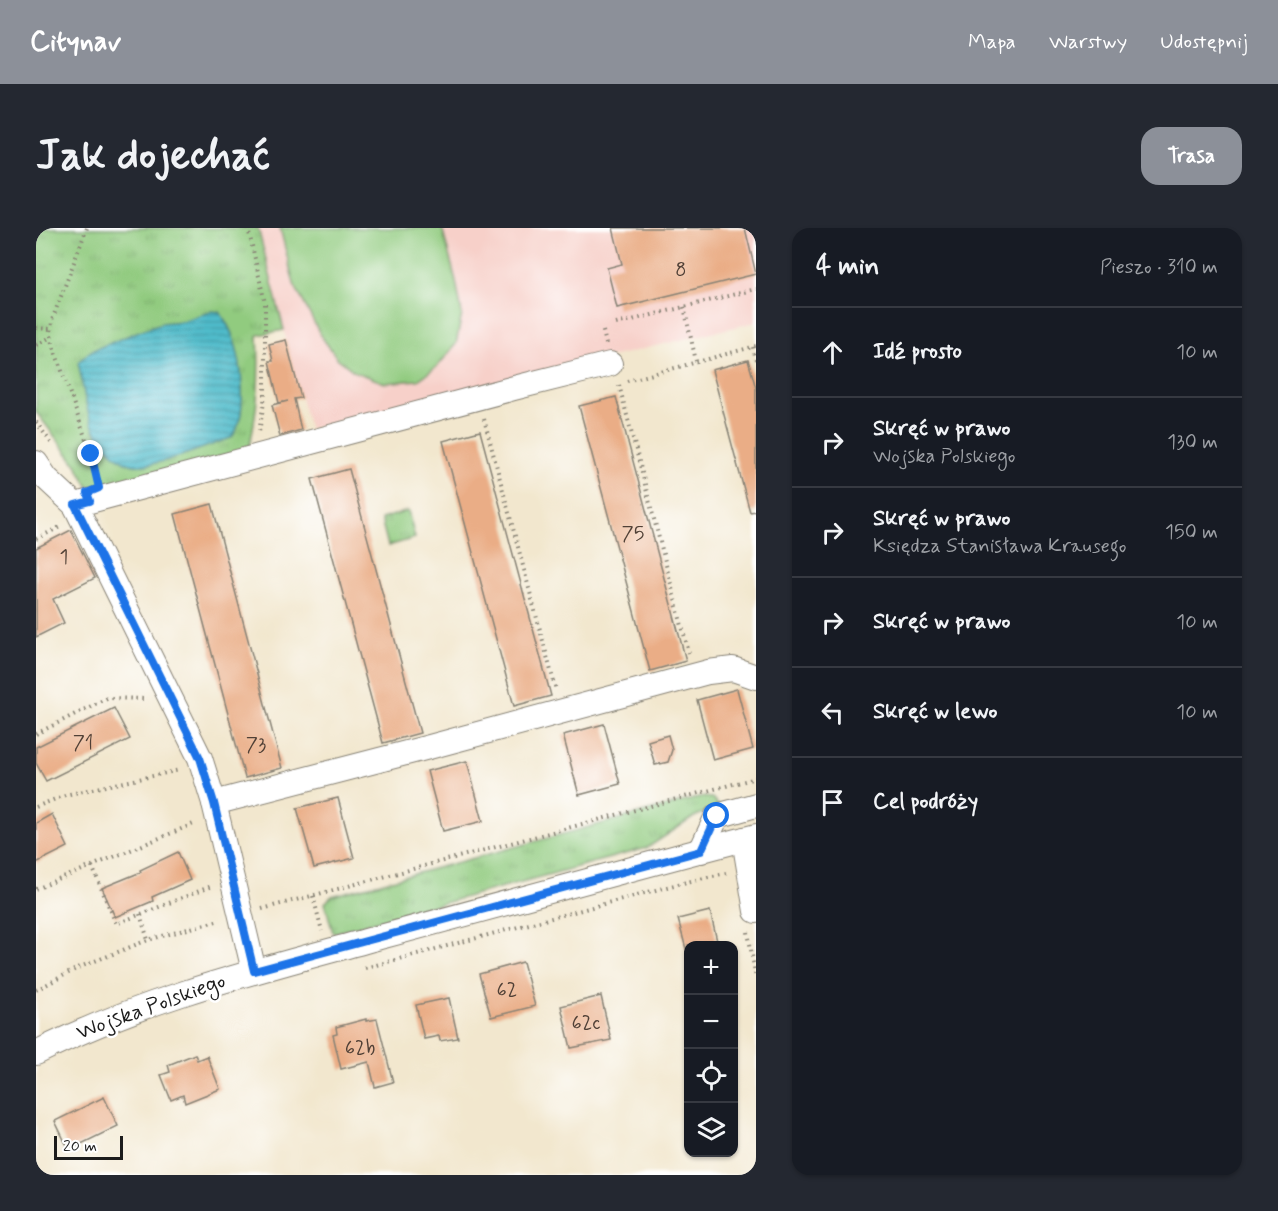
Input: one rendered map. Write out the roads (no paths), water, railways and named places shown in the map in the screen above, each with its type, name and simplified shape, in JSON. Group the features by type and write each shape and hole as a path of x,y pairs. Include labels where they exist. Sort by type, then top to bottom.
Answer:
{"street":[{"path":"83,503 610,364"},
{"path":"46,456 46,478 83,503 200,758 214,803 254,971"},
{"path":"214,803 708,672 733,669 756,677"},
{"path":"701,851 717,816 756,805"},
{"path":"750,837 751,918"},
{"name":"Wojska Polskiego","path":"36,1053 70,1036 151,1003 254,971 750,837"}],"water":[{"path":"212,311 220,312 227,324 239,360 242,404 237,429 231,438 169,460 134,465 121,459 103,443 92,424 78,362 91,351 142,330"}]}
